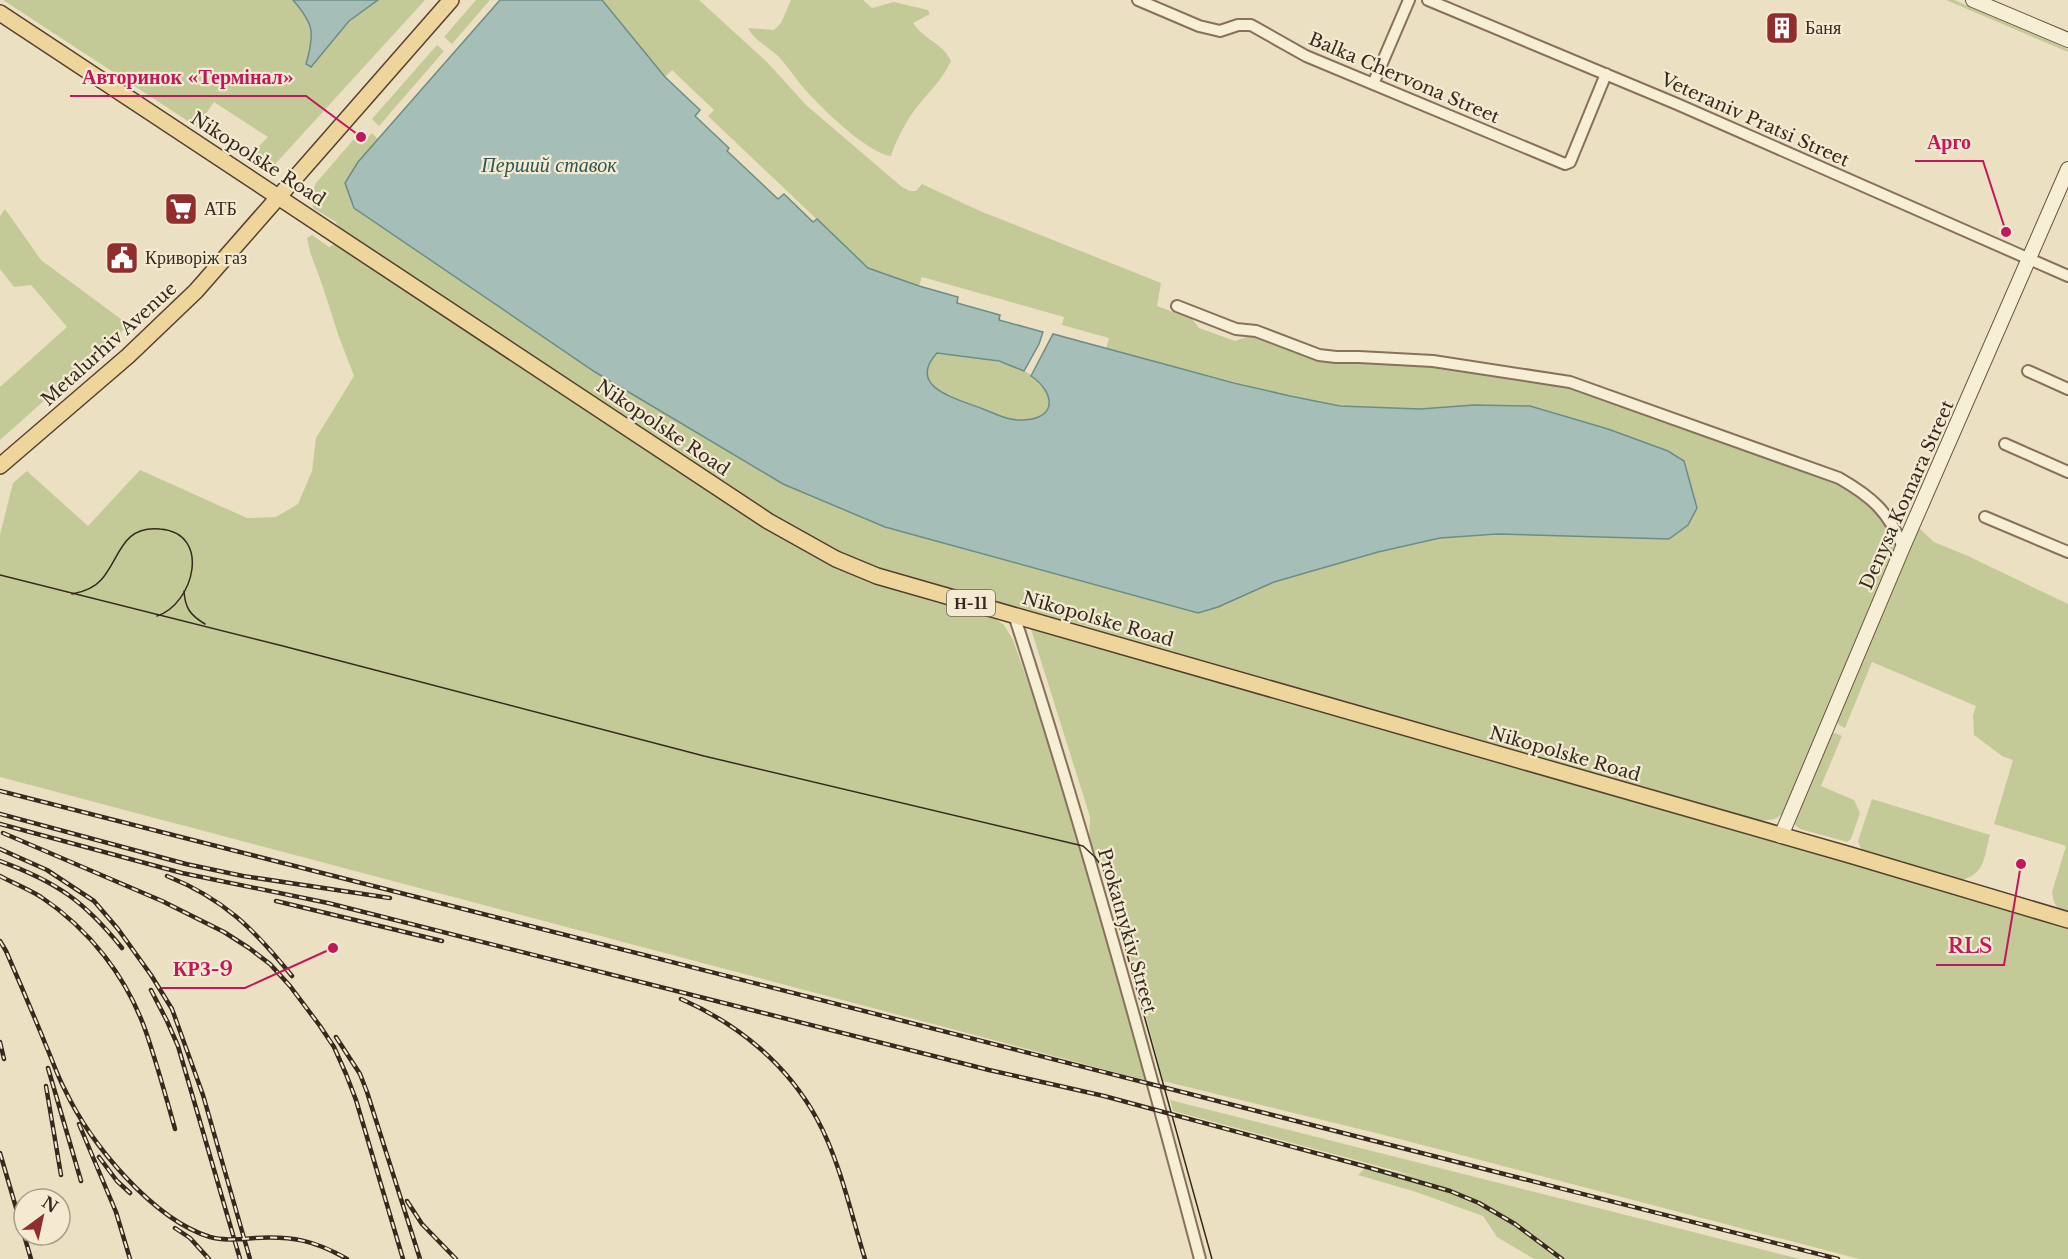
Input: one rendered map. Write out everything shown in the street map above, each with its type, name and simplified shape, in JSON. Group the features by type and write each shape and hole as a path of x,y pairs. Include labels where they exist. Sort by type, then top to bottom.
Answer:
{"main road":[{"name":"Metalurhiv Avenue","path":"0,466 165,323 196,291 451,0"},
{"name":"Nikopolske Road","path":"0,13 738,501 836,559 877,576 2068,920"}],"street":[{"name":"Balka Chervona Street","path":"1138,0 1199,26 1220,31 1238,25 1251,25 1306,56 1565,164 1570,162 1606,74"},
{"path":"1373,84 1409,0"},
{"name":"Veteraniv Pratsi Street","path":"1428,0 1606,74 2068,276"},
{"path":"1974,0 2068,40"},
{"name":"Denysa Komara Street","path":"1781,836 1903,547 2068,169"},
{"path":"1177,306 1236,330 1256,331 1319,355 1433,361 1570,382 1839,478 1876,502 1895,528 1903,547"},
{"path":"2028,371 2068,389"},
{"path":"2005,444 2068,472"},
{"path":"1985,517 2068,552"},
{"name":"Prokatnykiv Street","path":"1014,615 1059,753 1156,1094 1200,1259"}],"green space":[{"path":"3,0 293,0 311,29 311,44 306,64 311,67 349,21 378,0 425,0 267,173 246,159 268,137 214,102 197,127"},
{"path":"476,0 490,0 452,44 444,37"},
{"path":"602,0 699,0 768,63 806,105 902,187 916,191 922,184 980,211 1161,283 1157,306 1192,319 1199,328 1235,341 1253,335 1317,359 1433,366 1569,388 1836,483 1866,502 1886,526 1895,548 1785,812 1775,819 1761,821 878,569 839,553 772,515 339,230 336,222 313,208 311,194 316,183 354,139 362,145 372,133 378,139 358,162 345,183 354,208 595,372 783,484 1218,607 1274,582 1378,552 1440,538 1688,525 1697,508 1684,461 1668,451 1608,429 1530,406 1474,405 1420,409 1340,406 1290,396 1106,349 1109,338 1062,325 1064,317 922,277 919,286 868,268 708,116 714,110 672,70 665,77"},
{"path":"791,0 863,0 872,8 894,2 928,10 930,14 913,23 922,34 948,55 951,61 909,118 891,156 872,148 839,124 809,94 778,56 757,40 748,28 774,30 781,23"},
{"path":"1946,0 1954,0 2068,49 2068,52"},
{"path":"437,45 444,51 379,126 372,119"},
{"path":"5,209 41,260 129,325 0,440 0,387 67,327 31,285 14,287 0,269 0,216"},
{"path":"312,235 329,247 335,244 766,525 992,616 1004,625 1013,640 1054,755 1148,1081 0,777 0,535 13,483 27,471 88,526 140,470 247,518 276,517 298,504 312,471 316,438 354,376 310,252 307,238"},
{"path":"938,353 1000,362 1031,375 1042,384 1048,396 1047,411 1035,419 1016,420 948,396 931,383 928,375 930,365"},
{"path":"1919,528 1934,542 2068,604 2068,914 2060,912 2054,902 2052,892 2066,846 1994,824 2013,760 2002,756 1974,735 1973,715 1976,706 1872,662 1845,728 1836,721"},
{"path":"1030,626 1849,861 2068,927 2068,1259 1859,1259 1384,1135 1163,1081 1107,867 1089,843 1090,817"},
{"path":"1831,734 1842,736 1821,786 1854,800 1860,813 1851,839 1847,842 1800,829 1795,825 1793,818"},
{"path":"1872,799 1990,835 1980,868 1970,877 1962,880 1862,851 1858,841"},
{"path":"1170,1100 1800,1259 1534,1259 1497,1237 1483,1216 1416,1192 1358,1175 1367,1166 1419,1177 1173,1111"}],"water":[{"path":"293,0 378,0 349,21 311,67 306,64 311,44 311,29"},
{"name":"Перший ставок","path":"500,0 602,0 665,77 700,110 695,116 729,148 727,151 778,199 784,194 813,222 817,219 868,268 958,297 957,303 1000,315 999,320 1043,332 1024,371 999,361 937,353 929,365 927,375 931,383 949,396 1013,419 1023,420 1042,415 1049,404 1048,397 1045,389 1031,376 1053,334 1234,383 1340,406 1420,409 1474,405 1530,406 1608,429 1668,451 1684,461 1697,508 1688,525 1669,539 1498,534 1440,538 1378,552 1274,582 1218,607 1198,613 885,527 783,484 595,372 354,208 345,183 358,162"}],"tram line":[{"path":"72,594 98,583 123,545 137,532 160,529 176,533 187,543 192,555 192,570 188,584 180,598 170,609 157,616"},
{"path":"0,575 704,756 1083,846 1103,868 1212,1259"},
{"path":"184,591 189,610 205,624"}],"railway":[{"path":"0,791 1838,1259"},
{"path":"0,814 186,864 243,876 390,898"},
{"path":"0,824 182,873 328,903 989,1070 1104,1096 1360,1165 1450,1191 1479,1203 1515,1224 1562,1259"},
{"path":"3,833 162,901 224,932 270,964 290,986 334,1047 356,1100 403,1259"},
{"path":"0,849 47,870 94,901 118,929 172,1009 203,1095 250,1259"},
{"path":"0,861 54,885 82,905 122,948"},
{"path":"0,876 36,894 59,910 90,939 117,974 146,1032 175,1129"},
{"path":"167,876 222,905 251,930 292,976"},
{"path":"276,901 442,941"},
{"path":"0,941 60,1080 76,1111 107,1155 145,1197 188,1228 210,1237 292,1239 313,1243 347,1259"},
{"path":"151,990 178,1046 240,1259"},
{"path":"681,999 741,1033 776,1063 805,1099 832,1152 865,1259"},
{"path":"336,1037 360,1074 367,1092 420,1259"},
{"path":"0,1042 4,1059"},
{"path":"48,1068 81,1181"},
{"path":"46,1086 61,1175"},
{"path":"79,1124 116,1212 130,1259"},
{"path":"0,1153 31,1259"},
{"path":"99,1157 117,1181 130,1193"},
{"path":"407,1201 422,1224 456,1259"},
{"path":"175,1228 190,1238 209,1259"}],"place":[{"name":"Баня","path":"1782,28"},
{"name":"Авторинок «Термінал»","path":"361,137"},
{"name":"АТБ","path":"181,209"},
{"name":"Арго","path":"2006,232"},
{"name":"Криворіж газ","path":"122,258"},
{"name":"RLS","path":"2021,864"},
{"name":"КРЗ-9","path":"333,948"}]}
